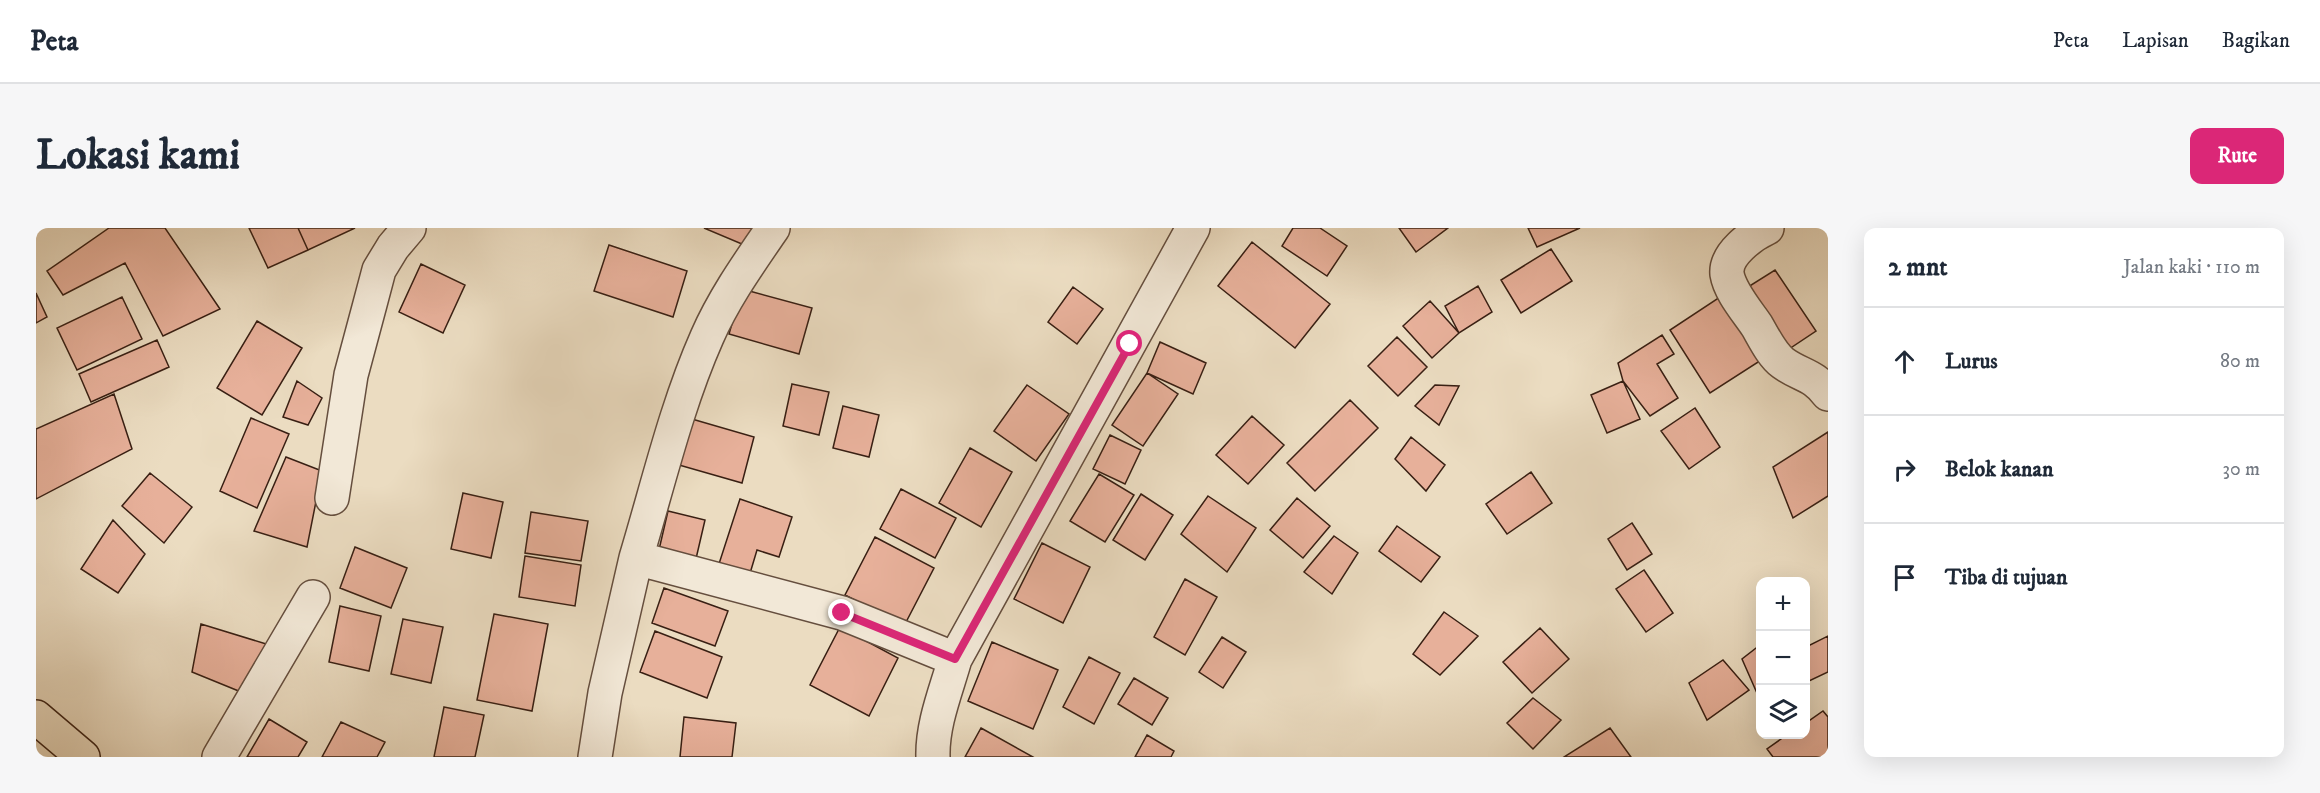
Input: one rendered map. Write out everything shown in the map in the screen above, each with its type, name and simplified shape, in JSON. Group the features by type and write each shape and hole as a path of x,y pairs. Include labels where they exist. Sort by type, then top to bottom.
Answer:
{"highway":[{"path":"36,717 83,757"}],"street":[{"path":"332,498 351,375 379,270 409,228"},
{"path":"595,757 605,693 636,558 693,373 708,335 739,278 773,228"},
{"path":"933,757 938,716 955,659 1193,228"},
{"path":"1767,228 1742,243 1730,261 1728,276 1738,297 1775,354 1783,363 1818,381 1828,394"},
{"path":"636,558 842,613 955,659"},
{"path":"219,757 313,597"}],"building":[{"path":"109,228 165,228 220,309 163,336 125,263 63,295 47,271"},
{"path":"249,228 298,228 308,250 268,268"},
{"path":"298,228 355,228 308,250"},
{"path":"704,228 757,228 749,247"},
{"path":"1293,228 1320,228 1347,246 1327,276 1282,246"},
{"path":"1399,228 1448,228 1416,252"},
{"path":"1528,228 1580,228 1537,247"},
{"path":"1252,242 1330,304 1295,348 1218,286"},
{"path":"609,245 687,271 673,317 594,291"},
{"path":"1551,249 1572,281 1521,313 1501,280"},
{"path":"421,264 465,285 443,333 399,312"},
{"path":"1775,270 1816,331 1780,355 1740,292"},
{"path":"1478,286 1492,312 1459,333 1445,306"},
{"path":"1073,287 1103,309 1077,344 1048,322"},
{"path":"742,289 812,308 799,354 729,334"},
{"path":"36,293 47,317 36,323"},
{"path":"1726,293 1766,357 1710,393 1670,330"},
{"path":"122,297 142,339 77,370 57,328"},
{"path":"1430,301 1459,333 1432,358 1403,326"},
{"path":"257,321 302,348 262,415 217,388"},
{"path":"1662,335 1674,354 1657,364 1678,398 1650,416 1623,381 1618,363"},
{"path":"1397,337 1427,367 1398,396 1368,366"},
{"path":"157,340 169,367 91,402 79,374"},
{"path":"1160,342 1206,363 1193,394 1147,373"},
{"path":"1147,373 1178,394 1143,446 1112,425"},
{"path":"297,381 322,398 308,425 283,417"},
{"path":"1623,381 1640,419 1607,433 1591,395"},
{"path":"792,384 829,392 819,435 783,426"},
{"path":"1027,385 1069,414 1036,461 994,431"},
{"path":"1435,385 1459,386 1439,425 1415,406"},
{"path":"114,394 132,449 36,499 36,429"},
{"path":"1350,400 1378,428 1315,491 1287,463"},
{"path":"843,406 879,415 869,457 833,448"},
{"path":"1695,408 1720,447 1689,469 1661,431"},
{"path":"1252,416 1284,445 1248,484 1216,455"},
{"path":"685,417 754,437 742,483 672,463"},
{"path":"251,418 289,434 257,508 220,491"},
{"path":"1828,432 1828,496 1793,518 1773,467"},
{"path":"1110,435 1141,450 1125,484 1093,469"},
{"path":"1411,437 1445,465 1426,491 1395,459"},
{"path":"970,448 1012,472 981,527 939,503"},
{"path":"286,457 322,471 307,547 254,531"},
{"path":"1531,472 1552,503 1507,534 1486,504"},
{"path":"150,473 192,507 164,543 122,506"},
{"path":"1099,474 1134,495 1105,542 1070,521"},
{"path":"901,489 956,518 935,558 880,529"},
{"path":"463,493 503,502 491,558 451,549"},
{"path":"1141,494 1173,515 1145,560 1113,540"},
{"path":"1208,496 1256,528 1227,572 1181,534"},
{"path":"1297,498 1330,526 1303,558 1270,530"},
{"path":"740,499 792,517 779,557 757,550 748,580 717,570"},
{"path":"668,511 705,520 695,563 658,554"},
{"path":"531,512 588,521 581,561 525,553"},
{"path":"113,520 145,554 118,593 81,569"},
{"path":"1632,523 1652,554 1627,570 1608,539"},
{"path":"1397,526 1440,557 1421,582 1379,551"},
{"path":"1334,536 1358,553 1332,594 1304,572"},
{"path":"875,537 934,568 904,626 845,595"},
{"path":"1042,543 1090,567 1063,623 1014,599"},
{"path":"355,547 407,568 391,608 340,588"},
{"path":"525,556 581,565 575,606 519,597"},
{"path":"1644,570 1673,613 1646,632 1616,589"},
{"path":"1185,579 1217,597 1185,655 1154,637"},
{"path":"664,588 728,611 715,646 652,623"},
{"path":"340,606 381,616 369,671 329,662"},
{"path":"1444,612 1478,636 1440,675 1413,654"},
{"path":"494,614 548,624 532,711 477,700"},
{"path":"403,619 443,627 431,683 391,674"},
{"path":"201,624 276,647 246,694 192,672"},
{"path":"840,627 898,658 869,716 810,685"},
{"path":"1540,628 1569,659 1532,693 1503,662"},
{"path":"655,631 722,657 707,698 640,672"},
{"path":"1828,636 1828,672 1810,681 1810,645"},
{"path":"1222,637 1246,652 1223,688 1199,672"},
{"path":"992,642 1058,670 1033,729 968,701"},
{"path":"1756,648 1756,691 1742,659"},
{"path":"1089,657 1120,673 1094,724 1063,707"},
{"path":"1723,660 1749,690 1707,720 1689,683"},
{"path":"1134,678 1168,698 1152,725 1118,704"},
{"path":"1533,698 1561,720 1533,749 1507,723"},
{"path":"444,707 484,715 475,757 434,757"},
{"path":"1823,711 1828,717 1828,757 1773,757 1767,749 1781,739 1810,739 1810,720"},
{"path":"684,717 736,723 732,757 680,757"},
{"path":"269,719 307,742 298,757 247,757"},
{"path":"341,722 385,742 377,757 322,757"},
{"path":"981,728 1033,757 965,757"},
{"path":"1610,728 1631,757 1564,757"},
{"path":"1147,735 1174,751 1171,757 1135,757"}],"route":[{"path":"842,613 955,659 1130,344"}]}
